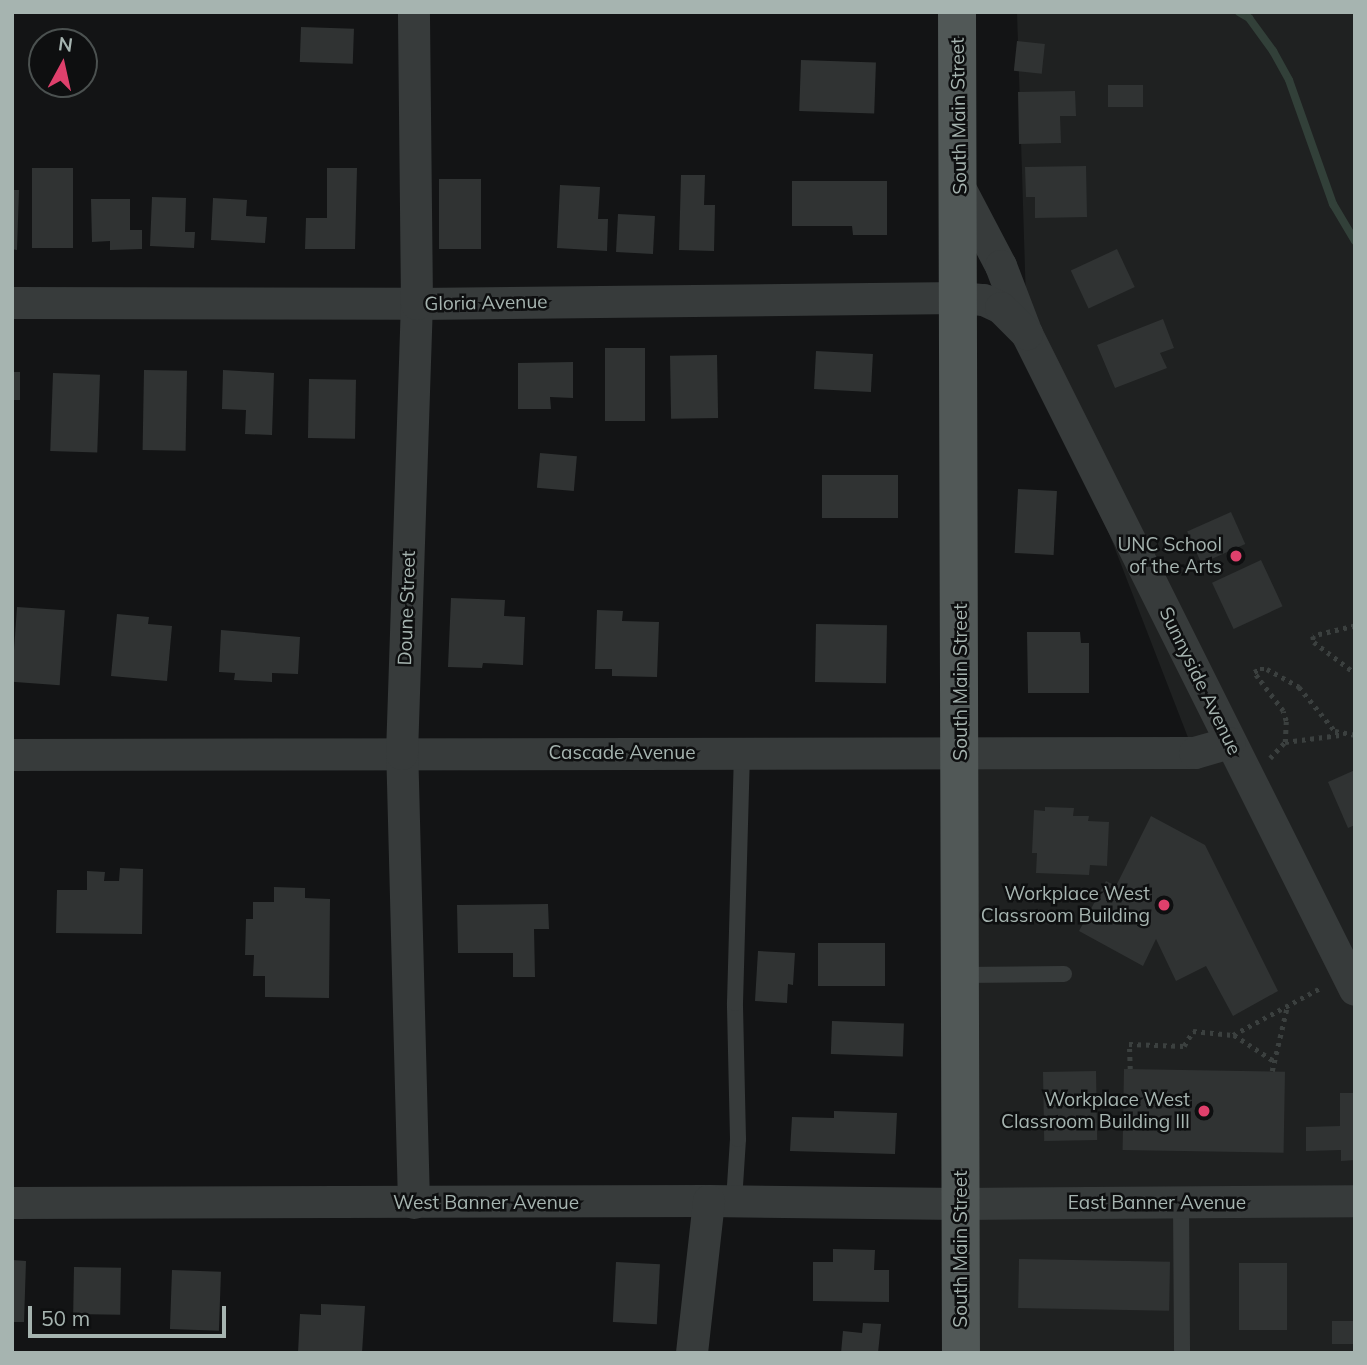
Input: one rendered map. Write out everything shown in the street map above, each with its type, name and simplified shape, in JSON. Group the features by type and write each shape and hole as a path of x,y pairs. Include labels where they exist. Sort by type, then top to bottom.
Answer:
{"main road":[{"name":"South Main Street","path":"957,12 962,752 961,1353"}],"street":[{"name":"Doune Street","path":"414,12 417,304 402,754 414,1203"},
{"name":"Sunnyside Avenue","path":"960,188 1001,266 1027,334 1355,990"},
{"name":"Gloria Avenue","path":"12,303 417,304 959,298"},
{"name":"Sunnyside Avenue","path":"959,298 984,300 1001,308 1027,334"},
{"name":"Cascade Avenue","path":"12,755 1195,753 1230,743"},
{"name":"West Banner Avenue","path":"12,1203 721,1201 960,1204"},
{"path":"692,1353 721,1201"},
{"name":"East Banner Avenue","path":"960,1204 1355,1201"}],"lane":[{"path":"721,1201 738,1139 735,1003 742,753"},
{"path":"961,975 1063,974"},
{"path":"1181,1203 1182,1353"}],"path":[{"path":"1355,626 1313,636 1314,642 1355,673"},
{"path":"1244,771 1273,756 1285,742 1286,721 1283,711 1258,678 1255,672 1260,669 1268,669 1299,687 1335,731 1345,735"},
{"path":"1285,742 1355,735"},
{"path":"1233,1035 1323,987"},
{"path":"1272,1071 1287,1006"},
{"path":"1130,1069 1129,1044 1184,1046 1193,1031 1233,1035 1274,1061"}],"shaded area":[{"name":"UNC School of the Arts","path":"1017,12 1355,12 1355,1353 958,1353 962,753 1194,753 1042,360 1027,334"}],"building":[{"path":"301,27 354,29 353,64 300,62"},
{"path":"1017,41 1045,44 1042,74 1014,71"},
{"path":"801,60 876,63 874,114 799,111"},
{"path":"1108,85 1143,85 1143,107 1108,107"},
{"path":"1075,91 1076,116 1060,116 1061,143 1019,144 1018,92"},
{"path":"1086,166 1087,217 1035,218 1035,197 1026,197 1025,167"},
{"path":"32,168 73,168 73,248 32,248"},
{"path":"327,168 357,168 355,249 305,249 306,218 327,218"},
{"path":"681,175 705,175 704,205 715,205 714,251 679,250"},
{"path":"439,179 481,179 481,249 439,249"},
{"path":"792,181 887,181 887,235 853,235 852,226 792,226"},
{"path":"560,185 600,187 598,219 608,219 607,251 557,248"},
{"path":"12,190 19,190 17,250 12,249"},
{"path":"152,197 186,198 185,232 195,232 194,248 150,246"},
{"path":"213,198 247,200 246,216 267,217 265,243 211,240"},
{"path":"91,199 130,199 130,230 142,230 142,249 110,250 110,241 92,242"},
{"path":"618,214 655,216 653,254 616,252"},
{"path":"1117,249 1135,287 1089,309 1071,271"},
{"path":"1163,319 1174,348 1160,353 1167,368 1115,388 1097,345"},
{"path":"605,348 645,348 645,421 605,421"},
{"path":"816,351 873,354 871,392 814,389"},
{"path":"717,355 718,418 671,419 670,356"},
{"path":"573,362 573,398 550,397 551,409 518,409 518,363"},
{"path":"144,370 187,371 186,451 143,450"},
{"path":"223,370 274,373 272,435 245,434 246,410 222,409"},
{"path":"12,372 20,372 20,400 12,400"},
{"path":"53,373 100,375 97,453 50,451"},
{"path":"309,379 356,380 355,439 308,438"},
{"path":"540,453 577,456 574,491 537,488"},
{"path":"822,475 898,475 898,518 822,518"},
{"path":"1018,489 1057,491 1054,555 1015,553"},
{"path":"1231,512 1245,544 1201,563 1187,532"},
{"path":"1261,560 1283,606 1234,629 1212,583"},
{"path":"451,598 505,600 504,616 525,617 523,665 483,663 482,668 448,667"},
{"path":"17,607 65,610 60,685 12,682"},
{"path":"597,610 623,611 622,621 659,622 657,677 612,676 612,669 595,669"},
{"path":"117,614 149,617 148,624 172,626 167,681 111,676"},
{"path":"816,624 887,625 886,683 815,682"},
{"path":"221,630 300,637 298,674 272,673 272,682 234,680 235,673 219,672"},
{"path":"1027,632 1080,632 1081,643 1089,643 1089,693 1028,693"},
{"path":"1355,770 1355,825 1348,828 1328,782"},
{"path":"1045,807 1074,808 1073,816 1089,816 1088,821 1109,822 1107,866 1090,865 1089,875 1036,873 1037,853 1032,853 1034,810 1045,811"},
{"name":"Workplace West Classroom Building","path":"1151,816 1205,845 1278,991 1233,1016 1206,966 1176,981 1156,939 1143,966 1079,931 1106,881 1116,886"},
{"path":"120,868 143,869 142,934 56,933 57,890 87,890 87,871 105,872 104,881 119,881"},
{"path":"274,887 305,888 305,898 330,899 329,998 265,997 265,976 253,976 254,955 245,955 246,919 253,919 253,902 274,902"},
{"path":"548,904 549,929 534,929 535,977 513,977 513,953 458,953 457,905"},
{"path":"818,943 885,943 885,986 818,986"},
{"path":"758,951 795,953 793,985 788,984 787,1003 755,1001"},
{"path":"832,1021 904,1024 903,1056 831,1054"},
{"name":"Workplace West Classroom Building III","path":"1124,1069 1285,1072 1284,1153 1123,1150"},
{"path":"1096,1071 1097,1140 1044,1141 1043,1072"},
{"path":"1340,1093 1355,1093 1355,1160 1341,1161 1341,1150 1306,1151 1306,1127 1340,1126"},
{"path":"834,1111 897,1113 895,1154 790,1151 792,1117 834,1118"},
{"path":"833,1249 875,1250 874,1270 889,1270 889,1302 813,1301 813,1262 833,1262"},
{"path":"1019,1259 1170,1262 1169,1311 1018,1308"},
{"path":"12,1260 26,1261 24,1322 12,1322"},
{"path":"616,1262 660,1264 657,1324 613,1322"},
{"path":"1239,1263 1287,1263 1287,1330 1239,1330"},
{"path":"74,1267 121,1268 120,1315 73,1314"},
{"path":"172,1270 221,1272 219,1331 170,1329"},
{"path":"321,1304 365,1306 362,1353 298,1353 300,1314 321,1315"},
{"path":"1332,1321 1355,1321 1355,1344 1332,1344"},
{"path":"863,1323 881,1324 878,1353 841,1353 843,1331 862,1333"}],"waterway":[{"path":"1239,12 1249,18 1273,51 1289,80 1333,204 1355,241"}],"place":[{"name":"UNC School of the Arts","path":"1236,556"},
{"name":"Workplace West Classroom Building","path":"1164,905"},
{"name":"Workplace West Classroom Building III","path":"1204,1111"}]}
